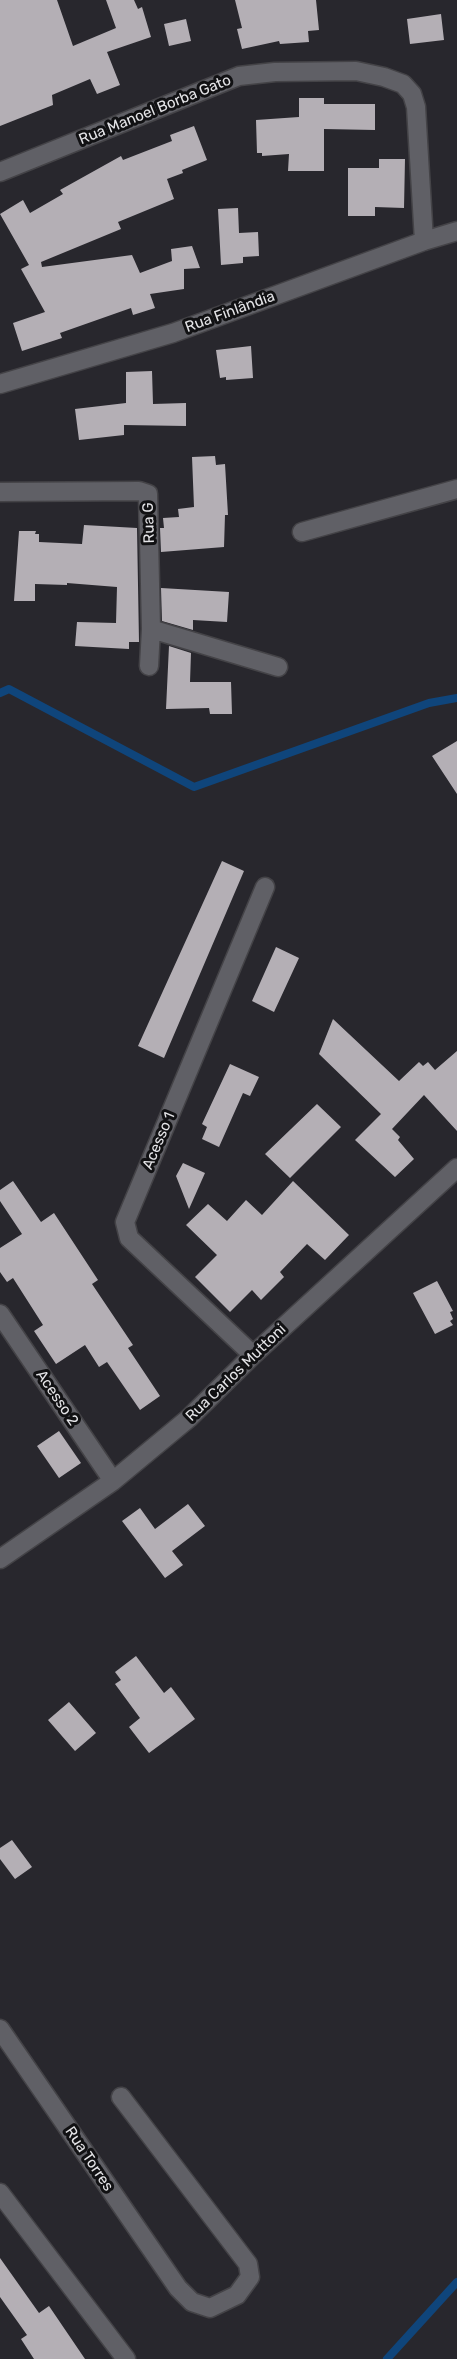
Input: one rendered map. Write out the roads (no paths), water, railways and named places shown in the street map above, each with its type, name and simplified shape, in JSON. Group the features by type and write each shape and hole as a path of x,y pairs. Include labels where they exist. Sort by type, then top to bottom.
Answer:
{"street":[{"name":"Rua Manoel Borba Gato","path":"0,172 239,76 274,72 356,71 403,84 412,94 416,106 424,241"},
{"name":"Rua Finlândia","path":"0,384 173,333 457,231"},
{"path":"302,532 457,489"},
{"name":"Rua G","path":"0,492 138,491 148,494 151,629"},
{"path":"149,666 151,629 278,667"},
{"name":"Acesso 1","path":"253,1355 129,1238 125,1222 265,887"},
{"name":"Rua Carlos Muttoni","path":"0,1559 113,1481 189,1418 253,1355 455,1175"},
{"name":"Acesso 2","path":"0,1314 113,1481"},
{"name":"Rua Torres","path":"0,2029 178,2288 192,2302 210,2308 237,2295 250,2277 248,2264 121,2097"},
{"path":"0,2193 126,2359"}],"waterway":[{"path":"0,693 9,689 194,787 429,703 457,698"},
{"path":"387,2359 457,2282"}]}
